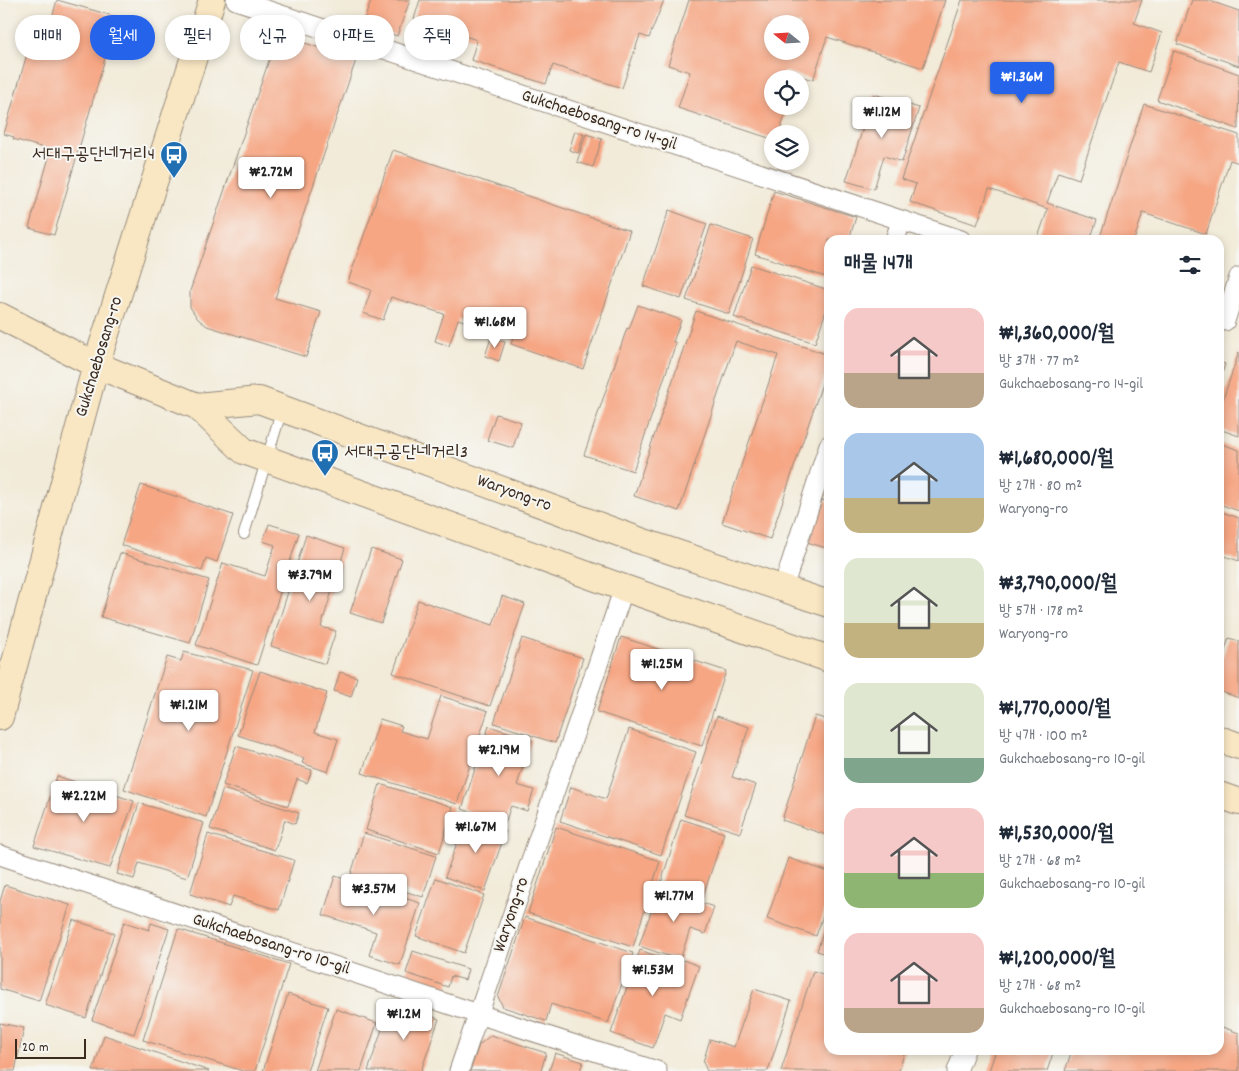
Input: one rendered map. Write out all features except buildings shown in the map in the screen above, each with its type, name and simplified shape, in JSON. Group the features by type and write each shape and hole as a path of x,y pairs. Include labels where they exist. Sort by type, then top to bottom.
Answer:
{"main road":[{"name":"Gukchaebosang-ro","path":"0,717 96,365 212,0"},
{"name":"Waryong-ro","path":"0,316 96,365 197,406 244,451 624,588 824,657"},
{"name":"Waryong-ro","path":"197,406 258,400 638,540 824,602"},
{"path":"1224,741 1239,746"},
{"path":"1224,797 1239,802"}],"street":[{"name":"Gukchaebosang-ro 14-gil","path":"236,0 944,235"},
{"path":"897,235 901,222"},
{"path":"1227,321 1239,277"},
{"path":"783,588 824,461"},
{"name":"Waryong-ro","path":"478,1014 624,588"},
{"name":"Gukchaebosang-ro 10-gil","path":"0,855 478,1014 657,1071"},
{"path":"459,1071 478,1014"},
{"path":"957,1071 963,1055"}],"lane":[{"path":"244,534 282,408"}],"place":[{"name":"서대구공단네거리4","path":"174,179"},
{"name":"서대구공단네거리3","path":"325,477"}]}
